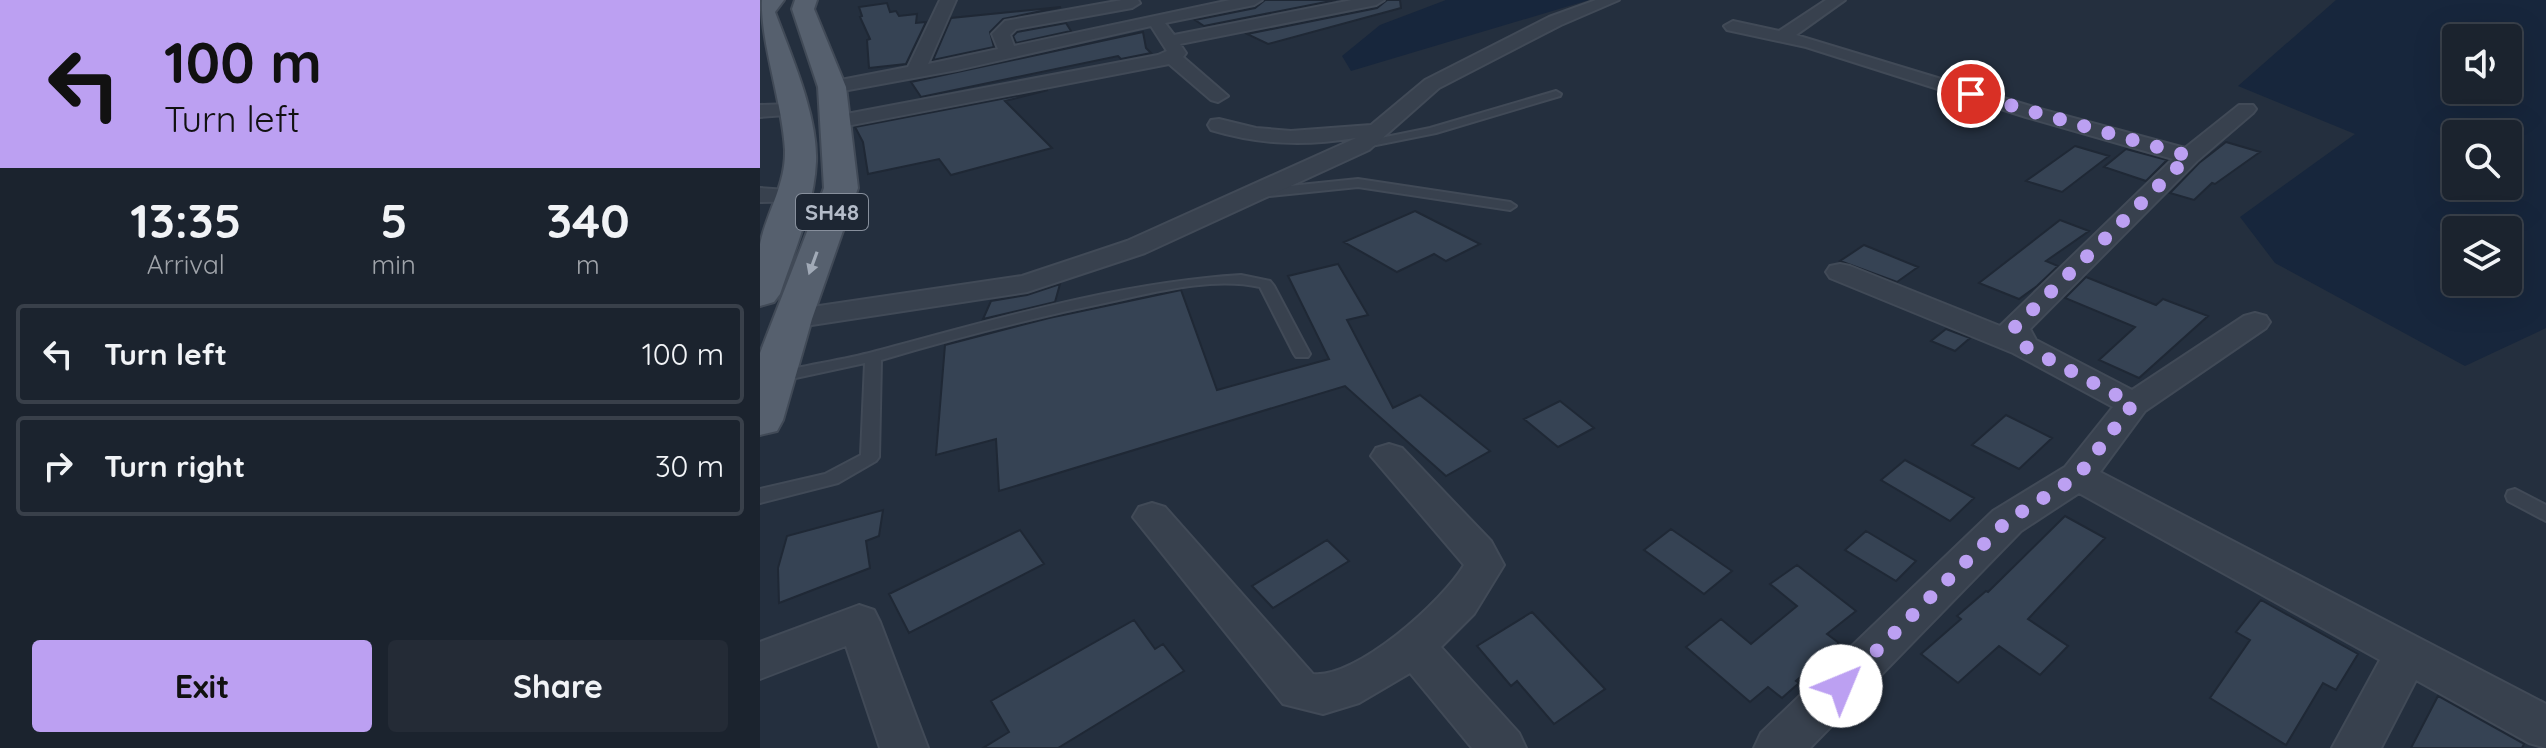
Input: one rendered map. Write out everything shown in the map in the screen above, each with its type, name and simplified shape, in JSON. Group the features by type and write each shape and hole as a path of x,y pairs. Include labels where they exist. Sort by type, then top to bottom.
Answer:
{"main road":[{"name":"SH48","path":"760,420 792,319 841,188 832,87 803,9 806,0"},
{"name":"SH48","path":"760,294 776,196 801,160 792,110 766,22"}],"street":[{"path":"915,72 948,0"},
{"path":"832,87 1254,0"},
{"path":"836,122 1171,49 1376,0"},
{"path":"792,319 1027,284 1136,247 1370,137 1432,84 1555,21 1611,0"},
{"path":"1781,37 1837,0"},
{"path":"1008,53 1001,34 1016,22 1130,2 1155,20 1171,49 1218,96"},
{"path":"1733,26 1868,60 2033,113 2189,156"},
{"path":"2024,346 2014,328 2189,156 2246,109"},
{"path":"760,111 792,110"},
{"path":"1219,125 1253,137 1370,137"},
{"path":"1840,272 2024,346 2133,404"},
{"path":"1778,748 2007,521 2078,476 2133,404 2255,322"},
{"path":"1152,517 1299,690 1322,695 1346,688 1414,647 1479,580 1484,565 1477,551 1389,456"},
{"path":"2078,476 2546,728"},
{"path":"760,661 859,622 904,748"},
{"path":"1414,647 1502,748"},
{"path":"2356,748 2406,655"}],"lane":[{"path":"1370,137 1432,131 1556,94"},
{"path":"1254,194 1358,183 1510,206"},
{"path":"773,378 1184,282 1238,277 1252,278 1267,285 1302,354"},
{"path":"760,496 833,480 851,472 870,457 873,357"},
{"path":"2515,496 2546,514"}],"water":[{"path":"1446,0 1589,0 1351,71 1342,56 1380,25"},
{"path":"2336,0 2546,0 2546,328 2465,366 2275,263 2240,217 2355,134 2238,86"}],"building":[{"path":"1265,0 1336,0 1204,26 1195,20 1255,8"},
{"path":"1387,0 1400,0 1401,8 1268,44 1247,34 1377,8"},
{"path":"887,3 890,12 896,11 899,16 917,14 916,23 926,22 906,64 869,68 867,40 870,39 859,7"},
{"path":"1061,7 1003,19 990,32 994,47 933,60 951,18"},
{"path":"1066,23 1071,31 1016,43 1013,36 1017,32"},
{"path":"1143,32 1146,48 1151,53 1121,59 1118,56 921,97 911,82"},
{"path":"1048,90 1005,101 1052,148 951,175 939,159 868,174 863,142 855,127"},
{"path":"2226,142 2260,152 2215,184 2212,183 2194,200 2170,193 2199,163"},
{"path":"2075,146 2109,156 2062,192 2026,181"},
{"path":"2126,149 2167,160 2146,181 2104,167"},
{"path":"1415,211 1480,244 1446,261 1434,254 1397,272 1344,242"},
{"path":"2060,220 2089,231 2046,261 2058,266 2037,286 2019,299 1979,283"},
{"path":"1864,245 1918,267 1897,282 1840,261"},
{"path":"1338,264 1368,315 1347,320 1393,408 1420,395 1490,451 1446,476 1345,386 999,491 996,439 936,455 945,345 1049,318 1181,290 1217,390 1329,359 1288,276"},
{"path":"2086,277 2156,305 2163,299 2208,316 2139,378 2099,360 2135,327 2065,298"},
{"path":"1060,284 1055,302 983,319 991,301 1027,295"},
{"path":"1946,329 1970,338 1955,351 1931,341"},
{"path":"1560,401 1594,428 1558,447 1524,419"},
{"path":"2006,415 2052,438 2019,469 1972,445"},
{"path":"1905,460 1974,498 1950,521 1881,480"},
{"path":"883,510 879,536 866,541 870,568 779,603 778,568 787,536"},
{"path":"2065,516 2105,538 2028,619 2068,646 2040,675 1999,646 1958,683 1921,654 1961,619 1957,616 1988,592"},
{"path":"1671,529 1732,571 1704,594 1644,550"},
{"path":"1020,530 1044,564 909,633 889,594"},
{"path":"1866,531 1916,561 1896,581 1845,550"},
{"path":"1327,540 1349,561 1273,608 1252,586"},
{"path":"1797,565 1856,611 1827,634 1839,643 1796,681 1799,683 1782,698 1768,687 1750,702 1686,647 1721,619 1751,644 1797,606 1770,584"},
{"path":"2261,600 2358,654 2336,690 2323,683 2286,745 2210,698 2250,640 2236,632"},
{"path":"1532,612 1605,689 1554,724 1517,681 1511,686 1477,646"},
{"path":"1134,620 1155,649 1163,644 1184,671 1058,748 983,748 1009,732 991,701"},
{"path":"2438,696 2524,744 2522,748 2411,748"}],"route":[{"path":"1841,686 2007,521 2078,476 2133,404 2024,346 2014,328 2189,156 1971,94"}]}
